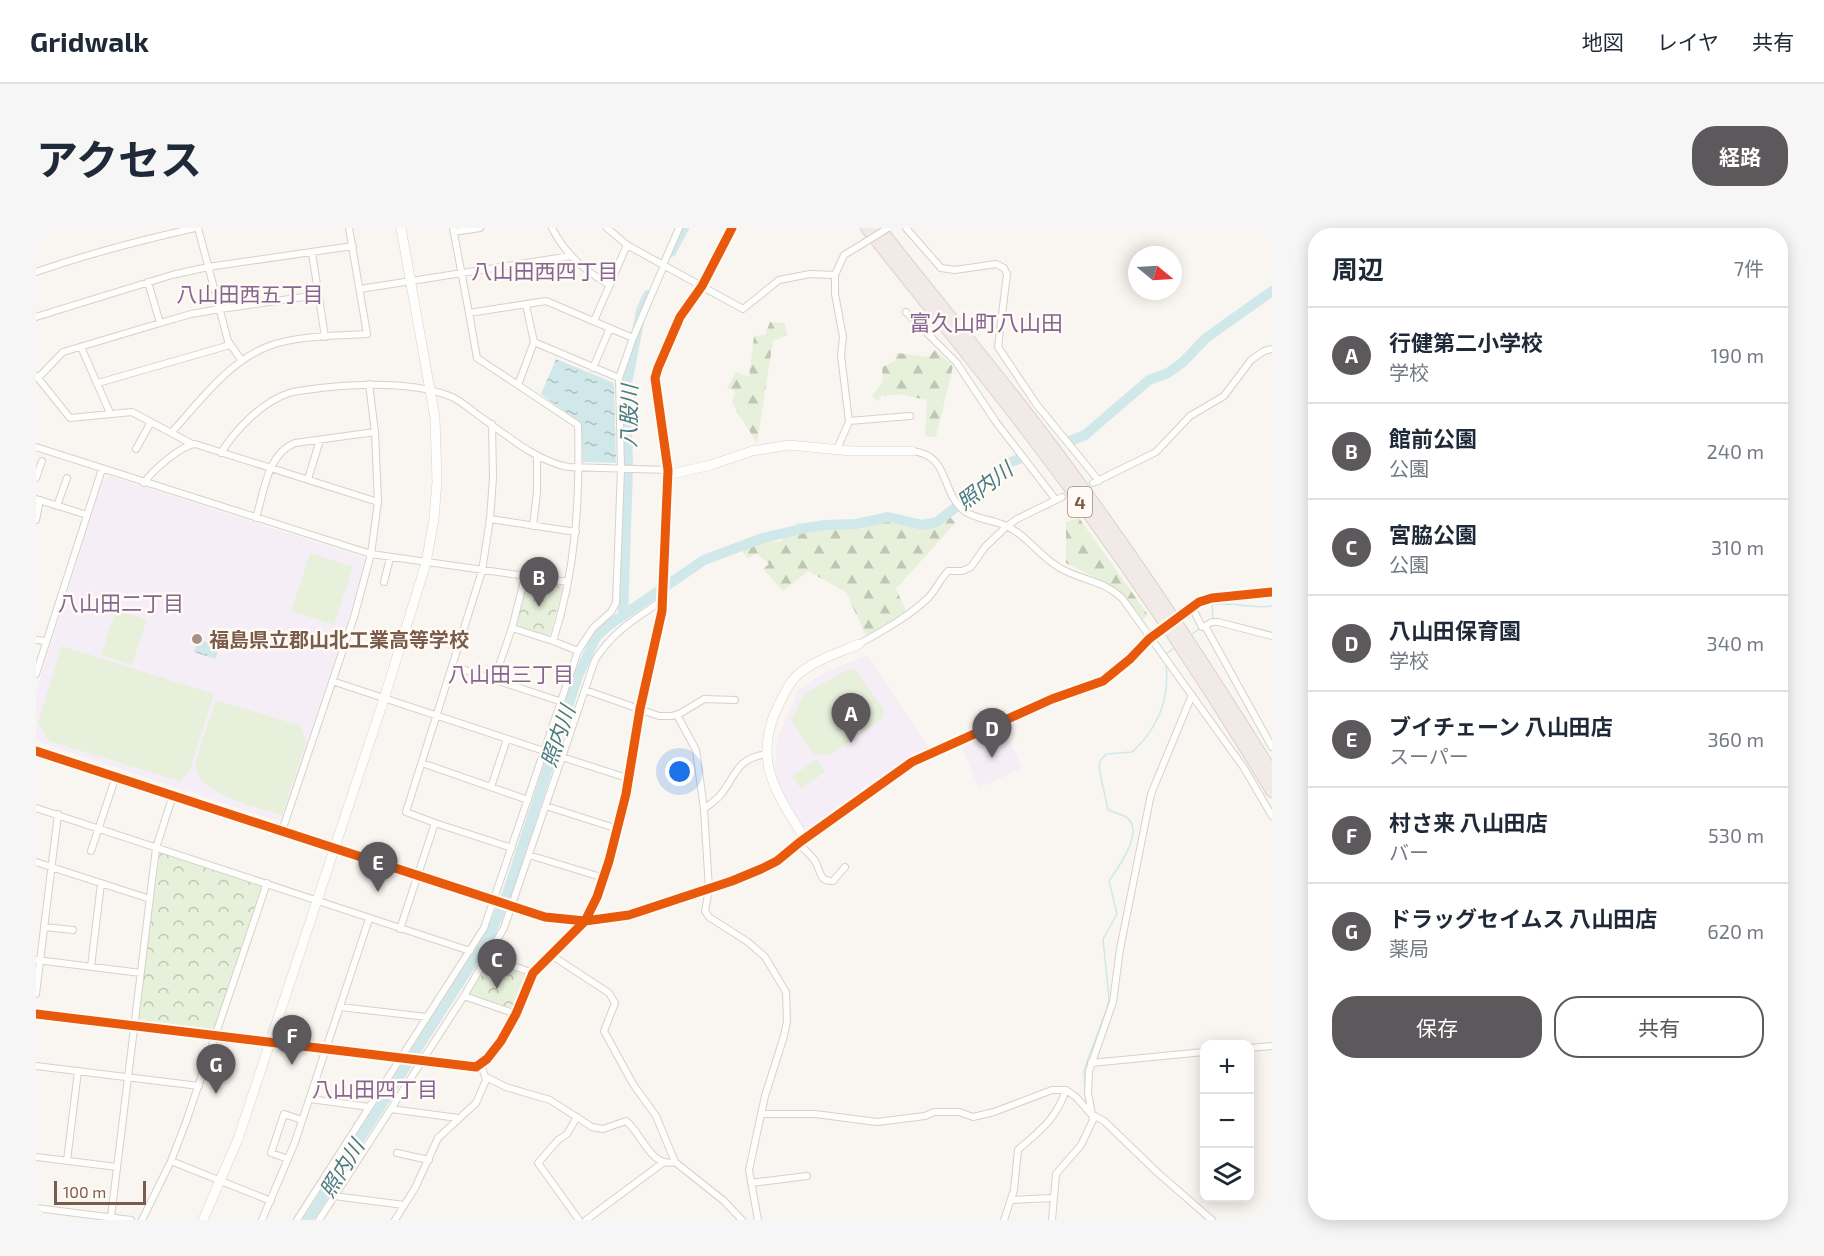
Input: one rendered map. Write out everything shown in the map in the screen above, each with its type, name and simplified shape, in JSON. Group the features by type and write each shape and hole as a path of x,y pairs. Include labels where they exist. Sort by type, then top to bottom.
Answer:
{"highway":[{"name":"4","path":"867,228 1033,438 1102,532 1188,657 1272,791"},
{"name":"4","path":"879,228 1016,400 1083,489 1182,631 1272,773"}],"street":[{"path":"150,228 152,237"},
{"path":"36,272 152,237 196,228 230,345 242,361"},
{"path":"172,432 219,381 242,361 269,346 289,341 367,334 349,228"},
{"path":"203,1220 238,1139 384,699 426,563 434,519 437,482 435,417 401,228"},
{"path":"480,228 453,230 477,358 578,425 576,532 568,582 553,641"},
{"path":"552,228 560,243 584,270 610,285"},
{"path":"607,228 627,245 663,268 743,309 783,278 810,274 835,275"},
{"path":"297,1220 484,928 559,701 578,651 593,628 611,612 616,603 621,469 619,378 633,338 680,228"},
{"path":"36,1014 476,1067 497,1047 516,1014 533,973 585,921 604,878 630,779 640,709 663,600 668,473 655,378 680,317 702,286 732,228"},
{"path":"837,449 849,421 841,355 843,337 836,308 835,275 844,255 888,228"},
{"path":"906,228 941,268 955,270 996,264 1004,268 1007,274 998,347 1037,405 1096,482 1156,452 1190,417 1224,396 1251,360 1264,351 1272,349"},
{"path":"594,321 627,245"},
{"path":"36,317 148,282 208,267 352,246"},
{"path":"312,253 325,337"},
{"path":"360,290 571,256"},
{"path":"148,282 160,323"},
{"path":"318,295 191,314 81,346 63,352 37,377 70,418 132,412 192,444 378,502"},
{"path":"469,313 546,301 633,338"},
{"path":"518,385 534,342 526,305"},
{"path":"845,867 833,881 820,876 815,861 776,791 769,772 766,754 770,724 791,681 824,659 860,644 894,625 930,595 948,571 962,571 973,565 985,547 1007,526 1059,499 996,422 956,362 906,312"},
{"path":"593,368 610,328"},
{"path":"534,342 619,378"},
{"path":"98,383 230,345"},
{"path":"81,346 110,413"},
{"path":"282,831 354,617 371,554 378,502 375,432 369,384"},
{"path":"221,453 253,416 288,393 369,384 431,391 452,397 537,456 556,465 668,473 711,465 753,451 789,445 919,452 933,458 942,470 954,500 962,508 977,518 1007,526 1059,568 1111,589 1126,603 1149,639 1192,694 1244,768 1272,816"},
{"path":"849,421 910,416"},
{"path":"136,449 152,422"},
{"path":"492,424 493,478 490,519 482,571 406,812 512,848"},
{"path":"256,518 273,461 286,447 296,442 375,432"},
{"path":"308,479 320,440"},
{"path":"144,483 171,457 192,444"},
{"path":"36,447 371,554 568,582"},
{"path":"532,525 537,492 537,456"},
{"path":"36,478 42,461"},
{"path":"36,674 102,469"},
{"path":"57,506 67,478"},
{"path":"36,520 38,500 87,515"},
{"path":"490,519 576,532"},
{"path":"384,582 390,558"},
{"path":"494,680 512,628 525,577"},
{"path":"36,751 544,917 585,921 629,915 761,870 777,861 912,762 1052,699 1103,681 1130,659 1149,639 1199,602 1212,598 1272,592"},
{"path":"319,1220 464,996 504,928 595,660 611,637 626,624 663,600"},
{"path":"1192,607 1203,627 1205,626 1272,747"},
{"path":"1205,626 1218,622 1272,636"},
{"path":"512,628 578,651"},
{"path":"36,640 46,641"},
{"path":"453,666 559,701"},
{"path":"332,681 544,751"},
{"path":"585,690 659,716 677,715 703,699 735,699"},
{"path":"1052,1220 1056,1174 1081,1145 1094,1115 1089,1093 1089,1071 1113,1002 1120,949 1146,812 1151,794 1192,694"},
{"path":"677,715 696,750 704,809 709,889 705,911 709,917 748,942 765,957 785,989 786,1028 765,1096 750,1166 758,1220"},
{"path":"491,787 507,739"},
{"path":"704,809 721,794 740,765 756,756 766,754"},
{"path":"562,757 630,779"},
{"path":"422,764 528,800"},
{"path":"91,851 116,776"},
{"path":"111,1217 156,848 173,795"},
{"path":"546,806 618,829"},
{"path":"36,808 470,951"},
{"path":"36,994 38,961 58,814"},
{"path":"400,929 435,823"},
{"path":"530,855 604,878"},
{"path":"36,862 150,899"},
{"path":"91,967 101,883"},
{"path":"142,1220 171,1161 199,1086 267,883"},
{"path":"262,1220 302,1120 369,919"},
{"path":"44,927 73,930"},
{"path":"551,955 609,993 615,1003 604,1031 633,1084 656,1116 675,1162 724,1201 742,1220"},
{"path":"488,957 533,973"},
{"path":"38,961 141,974"},
{"path":"464,996 516,1014"},
{"path":"340,1007 427,1017"},
{"path":"1254,1048 1272,1046"},
{"path":"1091,1063 1200,1052"},
{"path":"395,1220 415,1188 438,1138 478,1100 486,1077 481,1064"},
{"path":"36,1066 199,1086"},
{"path":"67,1161 78,1071"},
{"path":"486,1077 506,1087 550,1100 592,1127 600,1129 626,1121 655,1156 664,1162 675,1162"},
{"path":"762,1114 815,1114 877,1122 934,1113 958,1112 974,1117 994,1112 1052,1090 1066,1090 1070,1091 1094,1115 1104,1120 1158,1173 1212,1220"},
{"path":"1004,1220 1012,1200 1018,1150 1047,1125 1066,1090"},
{"path":"309,1099 369,1107"},
{"path":"391,1109 459,1118"},
{"path":"288,1159 271,1153 284,1114 302,1120"},
{"path":"577,1117 567,1134 558,1140 538,1163 579,1220"},
{"path":"397,1153 429,1160"},
{"path":"36,1157 117,1167"},
{"path":"171,1161 271,1202"},
{"path":"586,1220 664,1162"},
{"path":"751,1183 807,1176"},
{"path":"334,1196 404,1205"},
{"path":"1012,1200 1053,1198"},
{"path":"36,1208 131,1220"}],"shaded area":[{"name":"福島県立郡山北工業高等学校","path":"109,476 366,560 283,819 278,821 36,741 36,691 103,480"},
{"path":"868,655 929,748 909,759 807,833 777,779 775,770 777,738 799,690 823,673"},
{"path":"999,727 1014,749 1022,768 979,788 960,743"}],"green space":[{"path":"770,322 785,323 787,335 773,341 757,443 732,403 735,391 727,388 736,372 749,377 754,336 765,335"},
{"path":"935,350 953,366 936,437 925,436 927,400 898,394 882,396 877,401 872,396 883,381 882,367 895,361 897,353 928,357"},
{"path":"948,514 955,523 896,589 907,613 867,638 846,592 808,571 783,591 763,569 769,564 756,553 748,559 742,551 763,540 780,542 798,522 821,527 861,529 889,519 928,523"},
{"path":"1079,518 1148,615 1143,619 1118,589 1066,563 1066,522"},
{"path":"310,553 353,567 334,625 291,611"},
{"path":"529,579 561,585 563,589 550,634 547,637 518,627 517,624"},
{"path":"116,610 147,620 132,665 101,655"},
{"path":"62,646 214,694 190,770 180,781 49,741 38,722"},
{"path":"849,669 855,669 884,710 883,718 830,755 813,754 791,720 804,694"},
{"path":"216,700 301,726 306,742 282,815 219,793 200,777 196,761"},
{"path":"817,759 825,772 801,789 792,776"},
{"path":"160,852 262,886 215,1031 137,1022"},
{"path":"491,962 528,976 514,1009 470,996 469,993"}],"water":[{"path":"556,359 614,383 616,463 583,462 581,423 541,394"},
{"path":"198,639 220,646 215,659 194,652"}],"waterway":[{"name":"八股川","path":"671,252 684,228"},
{"name":"照内川","path":"1070,441 1085,435 1149,380 1168,373 1183,362 1206,338 1272,291"},
{"name":"八股川","path":"623,616 628,468 626,389 641,311 648,295"},
{"name":"照内川","path":"308,1220 491,933 507,894 578,676 596,637 609,625 704,560 763,538 806,528 857,524 888,517 923,525 937,522 985,484 1005,464 1019,459"},
{"path":"1213,620 1212,604 1272,606"},
{"path":"1191,635 1199,629"},
{"path":"1165,655 1175,647"},
{"path":"1085,1093 1084,1070 1109,999 1103,939 1117,914 1109,881 1128,849 1133,831 1126,817 1108,810 1099,768 1100,761 1106,754 1132,752 1155,724 1164,702 1166,665"}],"cycle path":[{"path":"36,1014 476,1067 487,1059 501,1041 516,1014 533,973 585,921 597,897 609,861 626,794 640,709 662,611 668,470 655,378 680,317 702,286 732,228"},
{"path":"36,751 545,917 585,921 629,915 761,869 777,861 912,762 1052,699 1103,681 1130,659 1149,639 1199,602 1212,598 1272,592"}],"place":[{"name":"館前公園","path":"539,607"},
{"name":"福島県立郡山北工業高等学校","path":"197,639"},
{"name":"行健第二小学校","path":"851,743"},
{"name":"八山田保育園","path":"992,758"},
{"name":"ブイチェーン 八山田店","path":"378,892"},
{"name":"宮脇公園","path":"497,989"},
{"name":"村さ来 八山田店","path":"292,1065"},
{"name":"ドラッグセイムス 八山田店","path":"216,1094"}],"district":[{"name":"八山田西四丁目","path":"545,270"},
{"name":"八山田西五丁目","path":"250,293"},
{"name":"富久山町八山田","path":"986,322"},
{"name":"八山田二丁目","path":"121,602"},
{"name":"八山田三丁目","path":"511,673"},
{"name":"八山田四丁目","path":"375,1088"}]}
